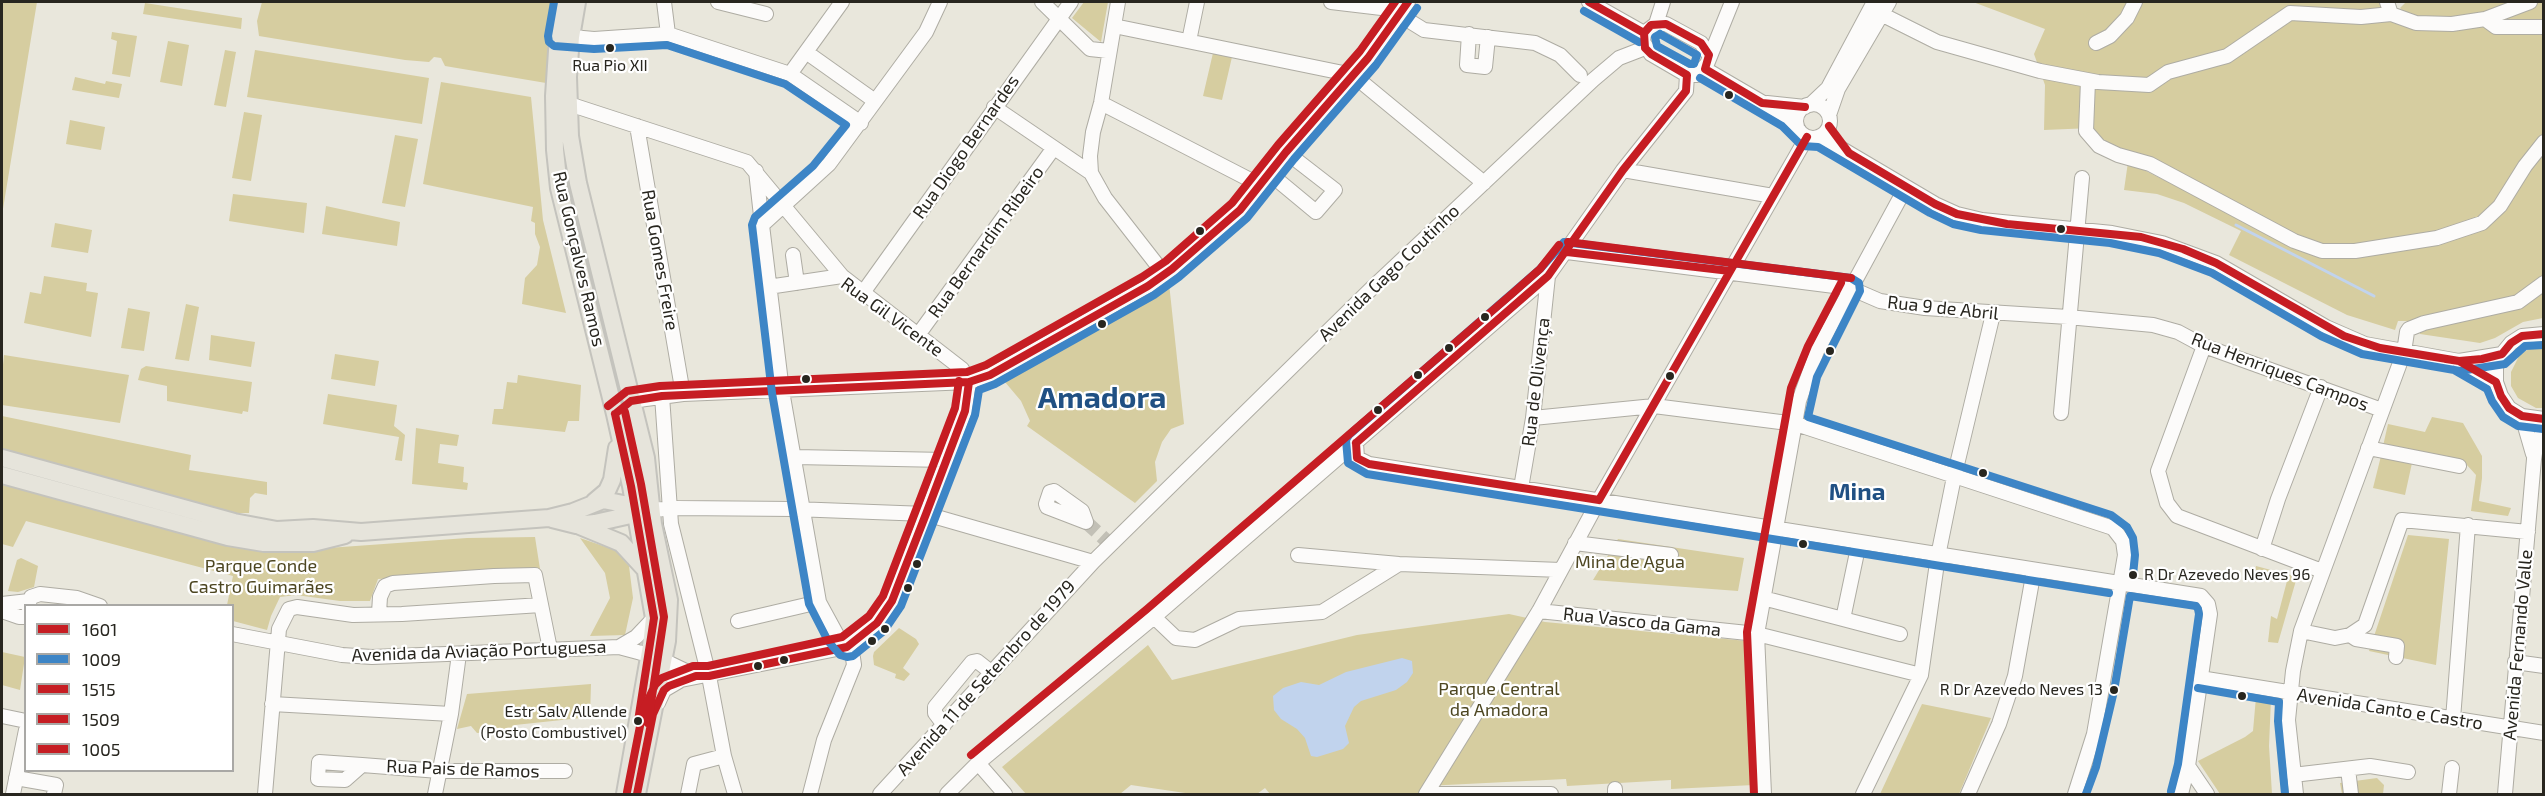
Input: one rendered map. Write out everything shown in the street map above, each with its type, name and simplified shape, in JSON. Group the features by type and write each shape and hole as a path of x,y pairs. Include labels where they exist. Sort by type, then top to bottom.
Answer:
{"main road":[{"name":"Rua Gonçalves Ramos","path":"565,2 565,36 554,115 560,188 619,438 640,510"},
{"name":"Rua Gonçalves Ramos","path":"575,9 565,36 569,59 570,136 578,183 646,458 640,510"},
{"path":"615,414 631,401"},
{"path":"2,475 228,537 265,535 313,543 361,532 549,518 573,512 594,502 607,491 612,480 619,438"},
{"path":"2,458 234,522 265,535"},
{"path":"594,502 610,500 640,510"},
{"path":"576,525 640,510"},
{"path":"637,795 653,714 656,658 654,618 645,569 640,510"},
{"path":"625,795 656,658 669,625 669,600 640,510"},
{"path":"549,518 576,525 621,543 645,569"}],"street":[{"path":"664,2 668,34"},
{"path":"718,2 737,4 766,14"},
{"path":"790,74 842,2"},
{"path":"762,225 822,173 861,123 928,28 940,2"},
{"path":"1042,2 1090,49 1109,51"},
{"name":"Rua Diogo Bernardes","path":"862,294 1071,2"},
{"path":"1118,2 1101,104 1093,132 1090,156 1091,173 1105,198 1165,275"},
{"path":"1190,41 1197,2"},
{"path":"1331,2 1390,9 1405,8"},
{"path":"1589,2 1644,33 1648,51 1683,72 1697,75 1707,62 1732,2"},
{"path":"1661,24 1663,2"},
{"path":"1889,2 1873,6 1827,88 1799,113 1849,153 1957,214 1982,220 2141,237 2183,249 2216,263 2344,336 2373,346 2458,361 2479,370 2496,382"},
{"path":"2096,43 2110,36 2127,18 2135,2"},
{"path":"1873,6 1937,42 2040,71 2088,81 2149,85 2168,72 2228,56 2290,14 2361,18 2389,8 2416,23 2452,24 2485,19 2530,2"},
{"path":"1426,794 1539,611 1599,500 1773,196 1817,128 1838,89 1873,6"},
{"path":"1405,8 1424,30 1519,40 1544,46 1560,55 1580,75"},
{"path":"631,401 683,394 969,382 990,375 1165,275 1240,210 1286,152 1353,75 1405,8"},
{"path":"575,9 580,28 594,39"},
{"path":"2485,19 2496,27 2544,27"},
{"path":"1644,33 1661,24"},
{"path":"1661,24 1701,43 1707,62 1762,102 1817,128"},
{"path":"1114,26 1353,75 1484,183"},
{"path":"565,36 594,39 668,34 790,74 861,123"},
{"path":"1469,34 1467,65 1485,67 1488,37"},
{"path":"569,59 581,47 594,39"},
{"name":"Avenida Gago Coutinho","path":"1093,562 1371,289 1619,58 1648,51"},
{"path":"806,52 876,101"},
{"path":"946,795 978,763 1154,617 1548,276 1623,170 1686,91 1683,72"},
{"path":"2088,81 2086,131 2099,146 2118,155 2150,164 2294,241 2322,251 2355,251 2437,238 2482,223 2500,206 2525,166 2544,142"},
{"path":"1762,102 1821,106 1817,128"},
{"path":"569,104 747,162 842,276"},
{"path":"1101,104 1260,185"},
{"path":"994,108 1091,173"},
{"name":"Rua Gomes Freire","path":"637,126 683,394"},
{"name":"Rua Bernardim Ribeiro","path":"918,335 1053,149"},
{"path":"1269,173 1316,212 1335,190 1286,152"},
{"path":"1623,170 1773,196"},
{"path":"756,171 782,390 819,602 837,635 847,646 854,665 824,740 810,795"},
{"path":"2061,413 2082,178"},
{"path":"1764,795 1757,634 1799,401 1807,373 1850,288 1906,187"},
{"name":"Rua 9 de Abril","path":"1567,252 1731,271 1850,288 1880,301 1925,308 2131,321 2178,332"},
{"path":"793,255 796,283"},
{"name":"Rua Gil Vicente","path":"768,287 842,276 862,294 962,369 969,382"},
{"name":"Rua de Olivença","path":"1521,488 1533,418 1548,276"},
{"path":"2296,795 2288,720 2290,693 2301,631 2404,352 2409,329 2424,323 2518,302 2544,283"},
{"path":"1863,795 1921,675 1938,556 1954,477 1993,314"},
{"name":"Rua Henriques Campos","path":"2178,332 2204,346 2382,410"},
{"path":"2544,334 2522,336 2511,343 2502,354 2496,367 2496,382 2505,402 2522,416 2544,419"},
{"path":"2204,346 2158,471 2167,503 2177,516 2322,571"},
{"path":"2458,361 2502,354"},
{"path":"653,714 664,690 681,680 847,646 871,629 885,612 926,514 965,411 969,382"},
{"path":"2262,549 2278,499 2321,387"},
{"path":"662,396 669,508 702,676 735,795"},
{"path":"1533,418 1654,406 1796,424 2112,528 2119,534 2125,547 2121,584 2094,734 2075,795"},
{"name":"Avenida Fernando Valle","path":"2522,416 2534,459"},
{"name":"Avenida Fernando Valle","path":"2505,795 2534,459 2537,441 2544,432"},
{"path":"1356,443 1357,458 1369,465 2201,596 2206,599 2210,614 2188,766 2181,795"},
{"path":"2368,448 2459,466"},
{"path":"795,457 946,460"},
{"path":"640,510 669,508 803,509 926,514 1093,562"},
{"path":"2301,631 2335,638 2350,635 2364,625 2402,520 2528,532"},
{"path":"2453,719 2468,525"},
{"path":"1575,543 1671,555"},
{"path":"1843,619 1858,543"},
{"path":"1298,555 1399,564 1561,570"},
{"name":"Avenida 11 de Setembro de 1979","path":"880,795 1093,562"},
{"path":"1154,617 1176,638 1196,640 1239,619 1322,612 1399,564"},
{"path":"1968,795 1999,724 2015,676 2034,570"},
{"path":"379,613 380,597 385,586 393,583 535,575 550,649"},
{"path":"44,594 52,599 53,604"},
{"path":"2,604 28,603 35,595 44,594 77,598 93,604"},
{"path":"1763,598 1900,634"},
{"path":"738,621 819,602"},
{"path":"265,795 278,644 281,622 289,609 297,607 353,615 542,605"},
{"path":"2,611 24,617"},
{"name":"Rua Vasco da Gama","path":"1539,611 1757,634 1921,675"},
{"name":"Avenida da Aviação Portuguesa","path":"619,646 636,637 654,618"},
{"name":"Avenida da Aviação Portuguesa","path":"234,634 342,655 372,657 619,646 702,676"},
{"path":"2350,635 2356,639 2397,646 2396,657"},
{"path":"435,795 451,714 459,654"},
{"path":"944,725 935,713 935,707 972,662 977,661 991,672"},
{"path":"2515,662 2544,666"},
{"name":"Avenida Canto e Castro","path":"2200,678 2544,734"},
{"path":"272,704 451,714"},
{"path":"2,716 24,721"},
{"path":"24,737 11,786 56,785 54,795"},
{"path":"688,795 694,764 724,756"},
{"path":"978,763 1005,795"},
{"name":"Rua Pais de Ramos","path":"362,765 439,771 565,771"},
{"path":"2188,766 2207,795"},
{"path":"2293,775 2370,766 2408,772"},
{"path":"2450,795 2452,768"},
{"path":"2348,769 2351,795"},
{"path":"1426,794 1551,794"}],"green space":[{"path":"2,2 37,2 2,215"},
{"path":"262,2 553,2 546,83 445,66 441,58 434,57 429,62 405,60 259,36 257,21"},
{"path":"1084,2 1108,2 1101,42 1072,18"},
{"path":"1973,2 2381,2 2383,10 2319,9 2289,20 2327,22 2388,21 2408,17 2400,8 2406,2 2543,2 2543,318 2523,322 2495,338 2480,343 2420,334 2416,321 2398,321 2395,330 2347,315 2229,255 2241,231 2184,203 2157,194 2124,190 2128,162 2308,252 2354,245 2327,246 2307,242 2116,147 2101,138 2092,128 2044,130 2045,85 2034,54 2045,29"},
{"path":"145,3 242,18 241,29 143,14"},
{"path":"112,32 137,36 130,77 112,74 117,41 111,39"},
{"path":"168,41 189,45 182,86 160,82"},
{"path":"225,50 236,52 226,107 214,105"},
{"path":"255,50 429,78 422,124 247,97"},
{"path":"1213,53 1232,57 1222,100 1203,96"},
{"path":"75,77 105,84 106,81 122,84 119,98 72,90"},
{"path":"441,82 531,97 543,220 566,313 522,304 525,278 537,265 540,247 535,234 535,223 531,221 533,207 423,184"},
{"path":"244,112 262,115 251,181 232,178"},
{"path":"70,120 105,127 101,150 66,144"},
{"path":"395,135 418,139 405,207 382,203"},
{"path":"233,194 307,203 304,233 229,221"},
{"path":"326,206 400,222 397,246 322,234"},
{"path":"55,223 92,230 88,253 51,247"},
{"path":"44,276 87,283 86,291 98,293 91,337 24,323 30,292 41,294"},
{"path":"1169,283 1184,424 1171,429 1162,442 1155,462 1157,481 1135,503 1027,426 1030,421 1021,401 1005,382"},
{"path":"186,304 199,307 189,361 175,359"},
{"path":"128,308 150,312 144,351 121,348"},
{"path":"211,335 255,342 251,367 209,360"},
{"path":"2543,346 2543,408 2536,408 2518,398 2511,386 2511,372 2520,354 2533,347"},
{"path":"335,354 379,361 375,386 331,379"},
{"path":"4,355 129,375 120,423 2,405"},
{"path":"146,366 252,382 248,412 243,411 242,414 167,401 167,386 138,380 141,369"},
{"path":"518,375 581,385 579,421 568,421 565,432 492,424 494,409 503,409 507,382 517,383"},
{"path":"328,394 397,405 394,426 405,435 402,461 395,460 399,437 323,424"},
{"path":"2,416 191,455 189,470 267,482 267,495 255,493 250,498 249,513 227,513 2,450"},
{"path":"2432,417 2463,423 2482,456 2479,501 2511,508 2508,516 2471,511 2476,475 2466,464 2383,446 2388,424 2425,432"},
{"path":"416,428 459,435 457,446 440,444 438,463 464,467 463,482 468,483 467,490 412,484"},
{"path":"2381,456 2412,463 2405,495 2373,488"},
{"name":"Parque Conde Castro Guimarães","path":"2,478 314,549 467,538 535,537 540,569 378,579 370,601 340,601 296,595 280,597 267,630 234,621 234,604 227,604 233,576 26,521 13,547 2,544"},
{"path":"2408,535 2449,539 2436,665 2369,651"},
{"path":"580,538 615,550 629,566 633,598 625,635 590,636 610,598 605,573"},
{"name":"Mina de Agua","path":"1618,539 1744,558 1738,591 1593,580"},
{"path":"21,558 38,566 34,587 18,592 8,591 17,560"},
{"path":"2256,566 2297,577 2278,643 2268,642 2271,616 2277,619 2287,581 2254,575"},
{"name":"Parque Central da Amadora","path":"1509,614 1545,622 1747,641 1754,785 1671,789 1671,780 1567,786 1566,779 1426,786 1421,794 1270,794 1265,788 1257,794 1192,794 1131,785 1120,794 1026,794 1002,767 1148,645 1172,680 1357,635"},
{"path":"899,628 916,639 919,644 903,668 910,674 904,681 895,678 896,674 874,665 873,656 874,652"},
{"path":"2,652 24,657 20,690 2,685"},
{"path":"591,684 590,717 515,725 506,731 477,733 471,726 457,729 467,694"},
{"path":"2256,697 2271,699 2269,746 2272,794 2220,794 2198,761 2253,731"},
{"path":"1922,704 1991,718 1959,794 1880,794"},
{"path":"2377,778 2384,785 2383,794 2342,794 2340,783"}],"water":[{"path":"1402,658 1412,661 1413,673 1407,682 1396,690 1361,701 1354,707 1345,726 1349,743 1343,749 1317,757 1311,756 1305,738 1297,729 1281,719 1274,710 1273,696 1283,688 1301,682 1319,685 1346,672"}],"waterway":[{"path":"2236,225 2374,296"}],"tunnel":[{"path":"1086,522 1110,544"}],"transit line":[{"name":"1009","path":"554,2 548,36 549,42 554,46 594,49 667,45 785,84 846,125 813,166 755,217 752,225 772,393 809,604 828,641 840,655 847,657 853,656 884,631 901,606 975,415 979,390 995,384 1154,295 1179,277 1247,218 1294,159 1376,65 1417,8"},
{"name":"1515","path":"608,406 627,391 660,386 967,372 986,365 1142,277 1166,261 1232,203 1278,145 1360,51 1395,2"},
{"name":"1601","path":"615,414 631,401 662,396 969,382 990,375 1148,286 1172,269 1240,210 1286,152 1368,58 1408,2"},
{"name":"1509","path":"1589,2 1644,33"},
{"name":"1009","path":"1584,11 1639,42"},
{"name":"1509","path":"1356,443 1548,276 1623,170 1686,91 1687,75 1651,54 1645,48 1644,33 1651,25 1666,24 1701,43 1709,55 1705,69 1762,103 1805,107"},
{"name":"1009","path":"1660,34 1697,55 1694,64 1657,46 1655,37 1660,34"},
{"name":"1009","path":"1700,78 1782,126 1802,146 1818,147 1930,213 1953,224 1981,230 2110,243 2159,253 2212,273 2321,336 2362,354 2460,371 2505,364 2525,346 2544,345"},
{"name":"1509","path":"1829,126 1849,153 1935,204 1957,214 2007,224 2141,237 2183,249 2216,263 2344,336 2380,348 2459,361 2496,382 2509,408 2522,416 2544,419"},
{"name":"1509","path":"1599,500 1807,137"},
{"name":"1009","path":"2109,593 1367,474 1348,463 1346,440 1540,269 1564,242 1851,278 1859,283 1860,291 1817,377 1808,417 2111,515 2127,527 2133,538 2135,555 2133,575"},
{"name":"1005","path":"1568,242 1851,278"},
{"name":"1005","path":"971,755 1147,609 1514,292 1540,269 1559,245"},
{"name":"1509","path":"1567,252 1730,271"},
{"name":"1005","path":"1754,794 1747,632 1791,388 1808,346 1841,283"},
{"name":"1509","path":"2446,359 2459,361 2482,359 2502,354 2511,343 2522,336 2544,334"},
{"name":"1009","path":"2454,370 2487,389 2503,417 2518,426 2543,429"},
{"name":"1515","path":"627,792 643,711 655,685 662,678 693,666 708,666 842,637 869,616 883,596 916,510 955,408 959,381"},
{"name":"1601","path":"637,794 653,714 664,690 669,686 696,676 709,676 847,647 877,623 892,601 926,514 965,411 969,382"},
{"name":"1515","path":"625,412 641,484 664,617 648,723"},
{"name":"1601","path":"615,414 631,486 654,618 638,721"},
{"name":"1509","path":"1356,443 1357,458 1369,464 1599,500"},
{"name":"1009","path":"2086,794 2096,767 2114,691 2130,596 2196,606 2198,609 2178,764 2171,791"},
{"name":"1009","path":"2198,688 2279,702 2278,721 2285,794"}],"place":[{"name":"Rua Pio XII","path":"610,48"},
{"name":"R Dr Azevedo Neves 96","path":"2133,575"},
{"name":"R Dr Azevedo Neves 13","path":"2114,690"},
{"name":"Estr Salv Allende (Posto Combustivel)","path":"638,721"}],"district":[{"name":"Amadora","path":"1102,398"},
{"name":"Mina","path":"1857,492"}]}
